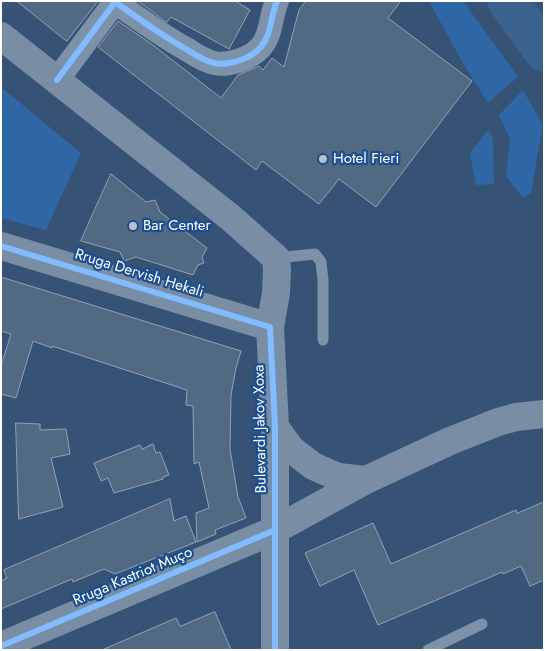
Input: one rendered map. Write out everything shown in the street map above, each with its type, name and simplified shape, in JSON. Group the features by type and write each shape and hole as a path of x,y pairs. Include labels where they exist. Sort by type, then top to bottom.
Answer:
{"main road":[{"path":"1,36 231,218 276,258"},
{"name":"Rruga Dervish Hekali","path":"1,246 270,326"},
{"name":"Bulevardi Jakov Xoxa","path":"274,650 275,427 270,326 276,293 276,258"},
{"path":"275,530 366,480 450,441 498,422 516,417 544,414"},
{"path":"275,427 291,449 313,466 338,477 366,480"},
{"name":"Rruga Kastriot Muço","path":"1,646 275,530"}],"street":[{"path":"58,80 115,2 172,42 197,56 214,63 229,63 246,58 260,48 270,31 277,1"}],"lane":[{"path":"276,258 315,254 321,262 324,280 323,340"},
{"path":"428,650 482,624"}],"shaded area":[{"path":"429,1 463,1 518,77 488,103 461,60"},
{"path":"1,87 81,153 46,230 1,218"},
{"path":"523,90 543,125 531,193 523,198 506,176 510,139 499,115"},
{"path":"488,130 493,138 494,184 476,185 470,153"}],"building":[{"path":"17,1 98,1 67,41"},
{"path":"138,1 235,1 250,10 229,49 171,17 167,22"},
{"path":"306,1 401,1 388,18 472,81 376,207 339,179 319,204 262,161 256,170 98,47 118,21 153,45 221,98 238,75 259,66 263,70 272,58 284,67 299,10"},
{"name":"Bar Center","path":"111,174 146,202 155,200 160,212 207,248 202,257 204,263 198,265 193,275 136,257 124,261 120,252 81,241"},
{"path":"1,277 241,351 231,395 230,449 238,497 246,518 215,530 216,534 197,542 196,513 209,508 199,462 194,464 193,406 186,405 187,390 33,341 16,398 1,394 1,366 11,334 1,331"},
{"path":"16,423 40,424 40,430 66,429 70,454 51,458 63,507 19,519"},
{"path":"153,444 156,453 160,452 169,475 163,477 163,479 114,493 108,478 101,481 94,463 140,445 142,449"},
{"path":"170,499 174,521 186,516 196,542 115,574 104,569 73,582 72,579 1,609 1,581 7,578 4,570"},
{"path":"544,502 544,580 530,586 521,566 503,574 502,572 378,625 354,570 320,586 305,553 373,523 391,564 516,510 517,513"},
{"path":"215,612 231,650 102,650 176,618 180,626"}],"waterway":[{"path":"508,1 544,51"}],"cycle path":[{"path":"57,80 115,2 196,55 210,62 220,64 245,58 260,48 269,32 277,1"},
{"path":"1,246 270,327 275,427 275,650"},
{"path":"1,646 275,530"}],"place":[{"name":"Hotel Fieri","path":"323,159"},
{"name":"Bar Center","path":"133,226"}]}
